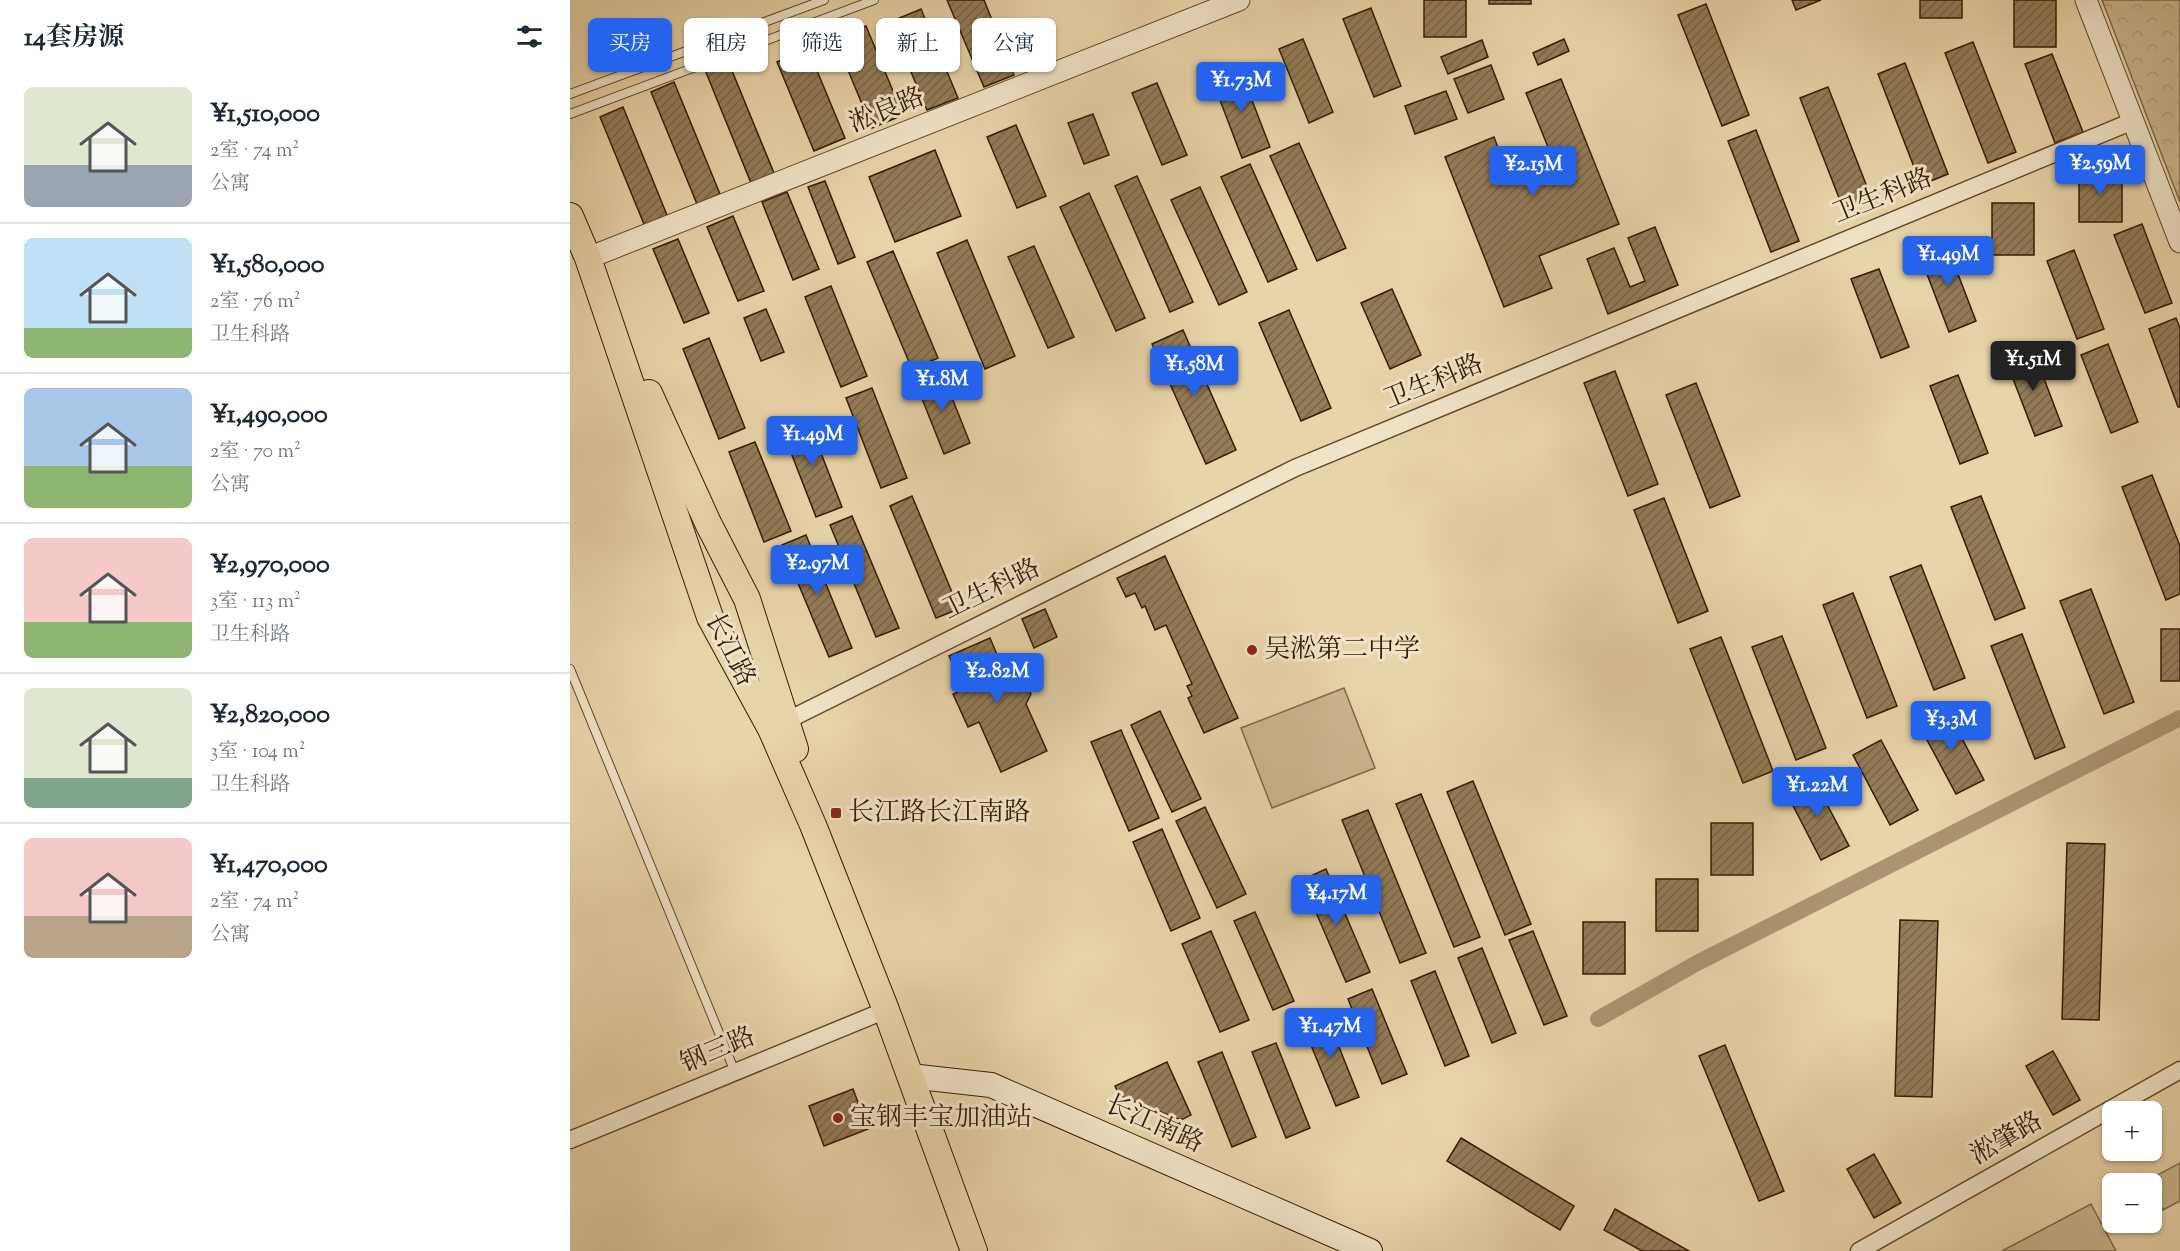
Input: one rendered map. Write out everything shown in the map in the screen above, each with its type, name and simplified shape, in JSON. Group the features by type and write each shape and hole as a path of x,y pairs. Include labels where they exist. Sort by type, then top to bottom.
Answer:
{"main road":[{"name":"长江路","path":"570,216 588,258 710,617 778,725"},
{"path":"588,258 708,522 747,599 778,725 803,773 813,825 886,1010 974,1251"},
{"name":"长江南路","path":"910,1076 991,1085 1370,1251"}],"street":[{"name":"淞良路","path":"588,258 1239,0"},
{"path":"2086,0 2180,242"},
{"name":"卫生科路","path":"778,725 1295,468 2133,122"},
{"name":"钢三路","path":"570,1140 886,1010"},
{"name":"淞肇路","path":"1859,1251 2180,1070"}],"lane":[{"path":"570,94 824,0"},
{"path":"570,114 747,50 874,0"},
{"path":"570,669 735,1072"}],"green space":[{"path":"2102,0 2180,0 2180,202"},
{"path":"1344,688 1375,768 1272,808 1241,728"},
{"path":"2180,1163 2180,1201 2163,1210 2162,1208 2161,1173"},
{"path":"2091,1204 2102,1225 2102,1233 2106,1233 2116,1251 2002,1251"}],"building":[{"path":"947,0 984,0 991,18 972,18 972,59 960,31 960,18 955,18"},
{"path":"1424,0 1466,0 1466,37 1424,37"},
{"path":"1489,0 1531,0 1531,4 1489,4"},
{"path":"1792,0 1821,0 1796,10"},
{"path":"1920,0 1962,0 1962,18 1920,18"},
{"path":"2014,0 2056,0 2056,47 2014,47"},
{"path":"1706,4 1749,115 1722,126 1678,15"},
{"path":"1371,8 1401,86 1374,97 1343,19"},
{"path":"921,9 925,18 900,18"},
{"path":"866,26 876,50 876,72 885,72 903,115 872,128 849,72 864,72 864,27"},
{"path":"1303,39 1333,112 1309,123 1279,49"},
{"path":"1564,39 1569,51 1538,65 1533,53"},
{"path":"1482,40 1488,57 1448,74 1441,57"},
{"path":"1973,42 2016,152 1988,163 1945,53"},
{"path":"2052,54 2083,132 2055,143 2025,64"},
{"path":"1905,63 1948,174 1921,185 1878,74"},
{"path":"1491,65 1504,99 1468,113 1454,79"},
{"path":"1240,69 1270,147 1242,158 1212,79"},
{"path":"706,72 733,72 774,173 751,183"},
{"path":"781,72 818,72 845,138 814,151"},
{"path":"911,72 947,72 958,98 927,110"},
{"path":"978,72 1013,72 1014,75 984,87"},
{"path":"1561,79 1619,224 1539,256 1552,288 1504,307 1445,157 1494,137 1504,164 1548,147 1526,93"},
{"path":"674,82 720,194 697,204 651,92"},
{"path":"1157,83 1187,155 1162,165 1132,93"},
{"path":"1828,87 1871,197 1843,208 1800,98"},
{"path":"1446,91 1457,119 1415,134 1405,106"},
{"path":"623,107 669,220 646,229 600,117"},
{"path":"1093,114 1109,155 1084,164 1068,123"},
{"path":"1016,125 1046,196 1017,208 987,137"},
{"path":"1756,130 1799,241 1771,252 1728,141"},
{"path":"1299,143 1346,248 1317,261 1270,156"},
{"path":"935,150 961,216 895,242 869,177"},
{"path":"1250,164 1297,269 1268,282 1221,177"},
{"path":"2079,170 2122,170 2122,222 2079,222"},
{"path":"1137,176 1193,302 1170,312 1115,186"},
{"path":"825,181 855,257 838,264 808,187"},
{"path":"1200,187 1247,292 1219,305 1171,200"},
{"path":"787,192 819,269 793,280 762,202"},
{"path":"1089,193 1145,318 1116,331 1060,207"},
{"path":"1992,203 2034,203 2034,255 1992,255"},
{"path":"733,216 764,291 738,301 707,227"},
{"path":"2142,224 2172,303 2145,313 2114,235"},
{"path":"1655,227 1678,285 1608,314 1587,259 1614,248 1630,287 1645,281 1628,238"},
{"path":"678,239 709,313 684,323 653,249"},
{"path":"967,240 1015,356 985,369 937,253"},
{"path":"1946,243 1976,321 1949,332 1919,253"},
{"path":"1034,246 1074,337 1048,348 1008,257"},
{"path":"2074,250 2104,329 2077,339 2047,261"},
{"path":"893,251 938,358 912,369 867,262"},
{"path":"1879,269 1909,347 1881,358 1851,279"},
{"path":"831,286 867,376 841,387 805,297"},
{"path":"1392,289 1421,355 1390,369 1361,303"},
{"path":"766,309 784,352 761,361 744,318"},
{"path":"1289,310 1331,408 1301,421 1259,323"},
{"path":"2176,318 2180,328 2180,407 2178,407 2149,329"},
{"path":"1183,330 1236,450 1206,464 1152,344"},
{"path":"709,338 745,428 719,439 683,349"},
{"path":"2108,344 2138,422 2111,433 2081,355"},
{"path":"2032,347 2062,426 2035,436 2005,358"},
{"path":"941,370 970,443 944,454 915,381"},
{"path":"1615,371 1658,484 1628,496 1584,383"},
{"path":"1958,375 1988,453 1960,464 1930,386"},
{"path":"1696,383 1740,496 1710,508 1666,395"},
{"path":"872,388 907,478 881,488 846,398"},
{"path":"807,417 842,507 816,517 781,427"},
{"path":"755,442 791,531 764,542 729,452"},
{"path":"2152,475 2180,546 2180,594 2166,600 2122,487"},
{"path":"912,496 959,609 936,618 890,506"},
{"path":"1981,496 2025,608 1995,620 1951,507"},
{"path":"1664,498 1708,611 1678,623 1634,510"},
{"path":"852,516 899,628 876,637 830,525"},
{"path":"806,535 852,648 829,657 782,545"},
{"path":"1165,556 1238,718 1204,733 1188,698 1192,696 1187,686 1192,684 1166,625 1155,630 1145,606 1142,608 1135,593 1126,597 1117,578"},
{"path":"1921,565 1965,678 1934,690 1890,577"},
{"path":"2091,589 2134,702 2104,714 2060,601"},
{"path":"1853,593 1897,706 1867,718 1823,605"},
{"path":"1045,609 1057,637 1034,648 1022,619"},
{"path":"2161,629 2180,629 2180,681 2161,681"},
{"path":"2022,634 2065,747 2035,759 1991,646"},
{"path":"1782,636 1826,748 1796,760 1752,647"},
{"path":"1721,637 1773,771 1743,783 1690,649"},
{"path":"990,638 1001,664 1022,671 1031,694 1026,704 1047,751 1001,772 979,722 968,727 953,694 964,689 949,656"},
{"path":"1947,710 1984,780 1956,794 1919,725"},
{"path":"1160,711 1201,799 1172,812 1131,725"},
{"path":"1121,730 1159,818 1129,831 1091,742"},
{"path":"1881,740 1918,810 1890,825 1853,755"},
{"path":"1812,776 1849,846 1821,860 1785,790"},
{"path":"1473,781 1531,924 1505,935 1447,792"},
{"path":"1421,794 1480,937 1454,947 1396,804"},
{"path":"1205,807 1246,894 1217,908 1176,821"},
{"path":"1368,810 1426,953 1400,963 1342,820"},
{"path":"1711,823 1753,823 1753,875 1711,875"},
{"path":"1162,829 1200,918 1171,931 1133,842"},
{"path":"2067,843 2105,844 2099,1020 2062,1019"},
{"path":"1326,869 1370,972 1346,982 1302,880"},
{"path":"1656,879 1698,879 1698,931 1656,931"},
{"path":"1255,912 1294,1001 1273,1010 1234,921"},
{"path":"1900,920 1938,921 1932,1097 1895,1096"},
{"path":"1583,922 1625,922 1625,974 1583,974"},
{"path":"1211,931 1249,1020 1220,1032 1182,944"},
{"path":"1533,931 1567,1016 1544,1025 1509,940"},
{"path":"1482,948 1516,1033 1492,1043 1458,958"},
{"path":"1435,971 1469,1056 1445,1066 1411,981"},
{"path":"1372,989 1407,1074 1382,1084 1348,999"},
{"path":"1325,1012 1359,1097 1336,1106 1301,1021"},
{"path":"1276,1043 1310,1128 1286,1138 1252,1052"},
{"path":"1725,1045 1784,1191 1759,1201 1699,1056"},
{"path":"2053,1051 2080,1100 2053,1115 2026,1066"},
{"path":"1222,1052 1256,1137 1232,1147 1198,1062"},
{"path":"1167,1062 1191,1115 1181,1120 1120,1096 1115,1086"},
{"name":"宝钢丰宝加油站","path":"853,1089 868,1129 824,1146 809,1106"},
{"path":"1461,1138 1574,1206 1560,1230 1447,1161"},
{"path":"1874,1154 1901,1203 1874,1218 1847,1169"},
{"path":"1615,1209 1689,1251 1642,1251 1604,1230"}],"waterway":[{"path":"1598,1019 1697,963 2180,718"}],"place":[{"name":"吴淞第二中学","path":"1252,650"},
{"name":"长江路长江南路","path":"836,813"},
{"name":"宝钢丰宝加油站","path":"838,1118"}]}
